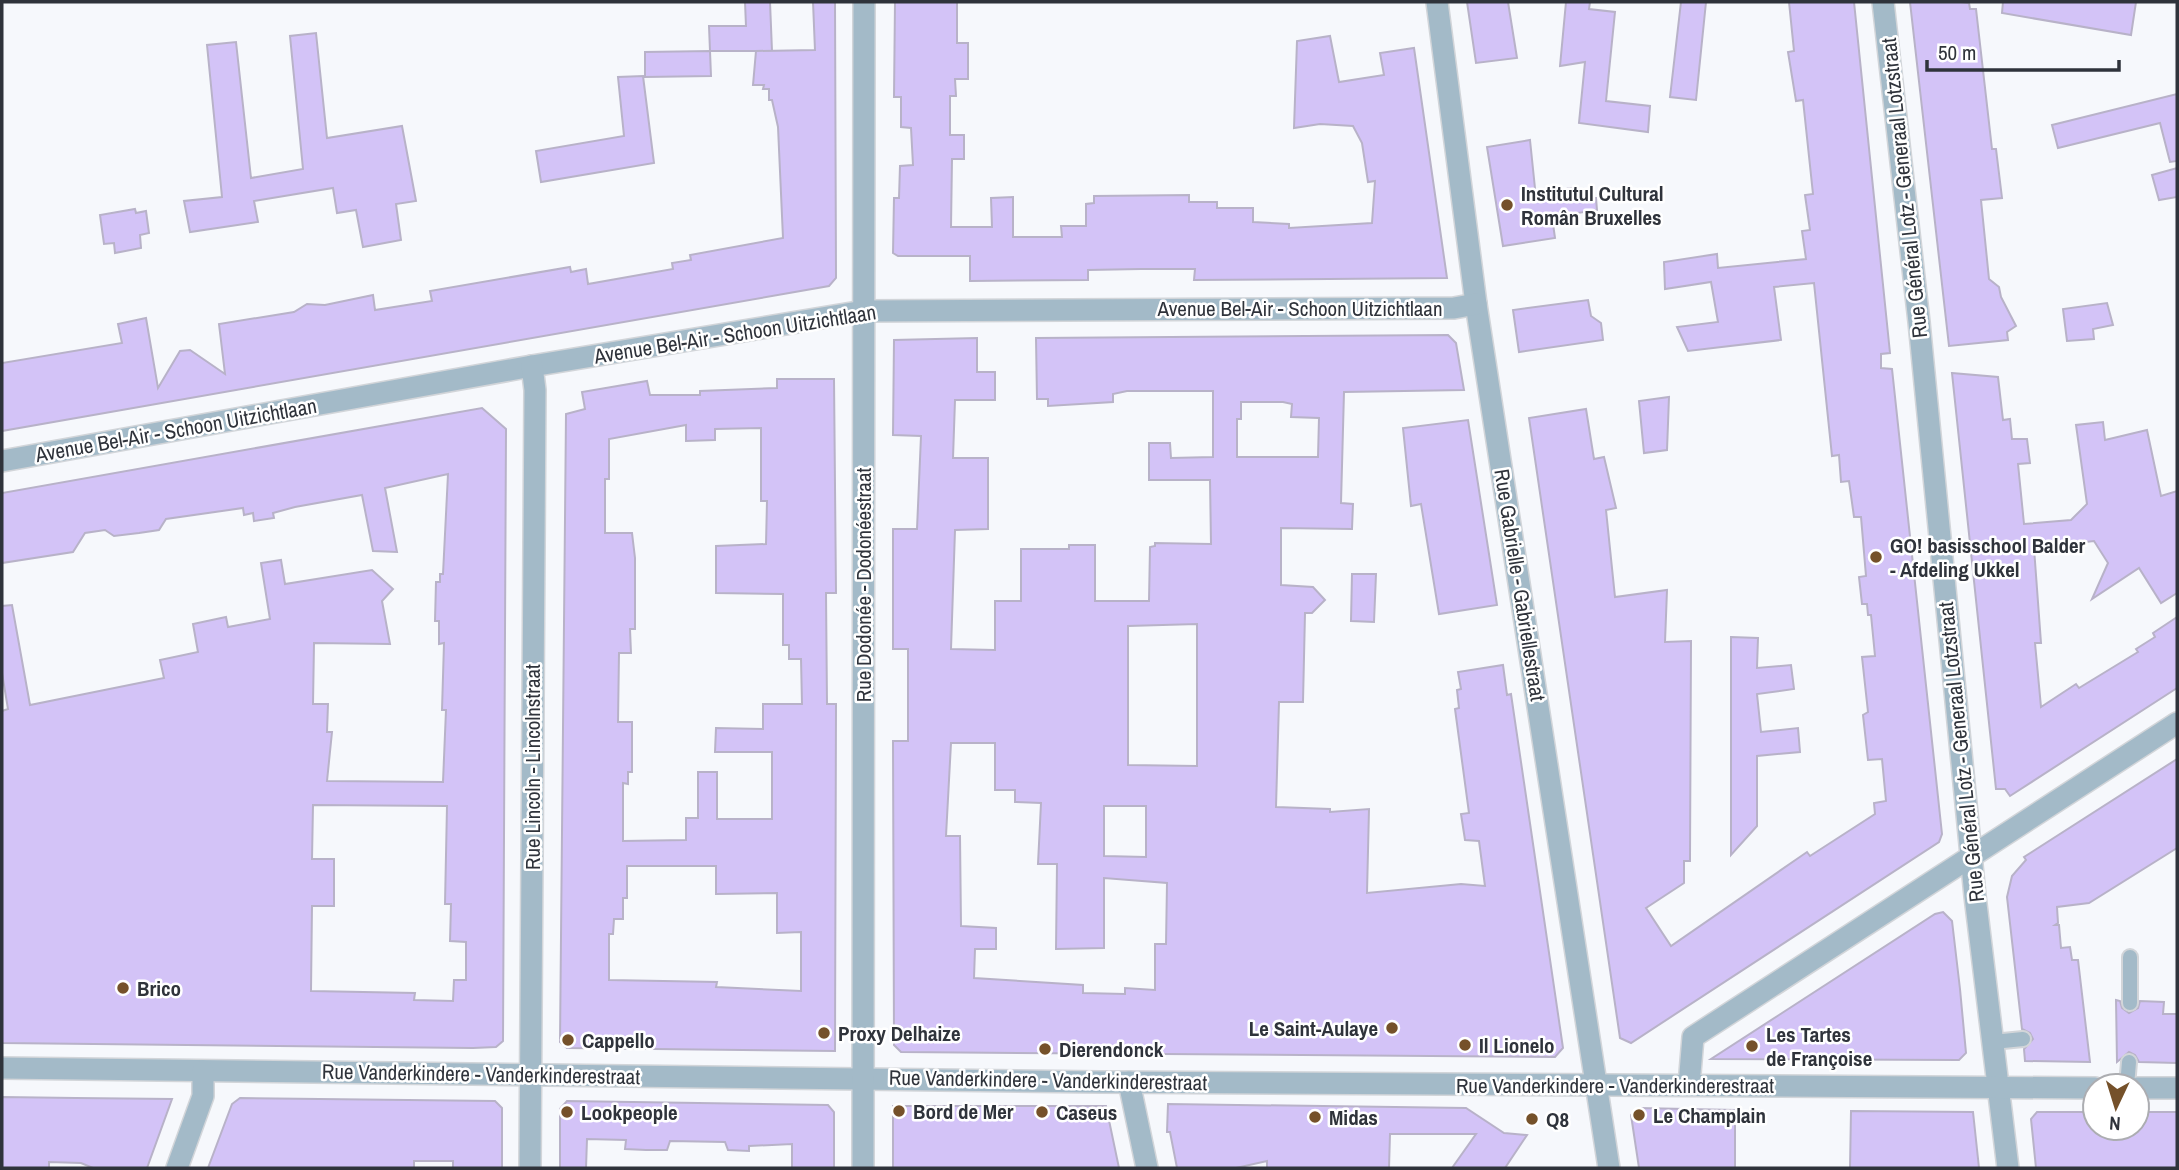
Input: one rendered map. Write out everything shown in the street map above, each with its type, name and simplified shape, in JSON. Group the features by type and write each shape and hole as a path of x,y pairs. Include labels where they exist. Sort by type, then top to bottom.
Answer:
{"street":[{"name":"Rue Dodonée - Dodonéestraat","path":"863,1168 864,2"},
{"name":"Rue Gabrielle - Gabriellestraat","path":"1437,2 1476,304 1597,1083 1603,1167"},
{"name":"Rue Général Lotz - Generaal Lotzstraat","path":"1883,2 1919,322 1971,855 2008,1168"},
{"name":"Avenue Bel-Air - Schoon Uitzichtlaan","path":"2,461 532,366 863,311 1454,308 1476,304"},
{"name":"Rue Lincoln - Lincolnstraat","path":"530,1168 535,404 532,366"},
{"path":"1689,1084 1693,1037 2177,723"},
{"name":"Rue Vanderkindere - Vanderkinderestraat","path":"2,1068 1129,1082 2081,1088"},
{"path":"177,1168 203,1096 203,1071"},
{"path":"1129,1082 1147,1168"},
{"path":"2151,1088 2177,1088"}],"lane":[{"path":"2130,957 2130,1003"},
{"path":"1993,1042 2023,1039"},
{"path":"2128,1072 2129,1062"}],"building":[{"path":"745,2 770,2 772,51 710,51 709,26 746,26"},
{"path":"813,2 835,2 836,278 829,286 2,431 2,363 122,343 118,324 146,318 158,388 180,351 190,350 225,374 219,324 294,312 307,304 325,305 373,295 375,310 432,301 430,291 570,267 571,272 586,269 588,284 673,269 672,263 691,260 690,255 783,238 778,127 772,100 769,100 769,89 763,89 764,85 753,85 756,51 815,50"},
{"path":"895,2 957,2 957,43 968,43 968,79 955,79 956,96 950,96 950,135 964,135 964,159 952,159 951,227 992,227 991,198 1013,197 1013,237 1062,237 1061,226 1086,226 1086,204 1094,203 1094,196 1189,195 1189,202 1217,202 1217,208 1253,208 1253,222 1289,224 1289,228 1372,223 1375,181 1368,182 1362,143 1353,126 1320,124 1294,128 1297,41 1330,36 1339,82 1384,75 1380,53 1414,48 1447,278 1194,280 1195,269 1141,269 1088,270 1088,280 970,281 970,256 898,256 893,253 894,198 899,198 900,166 913,165 911,128 901,127 901,97 894,97"},
{"path":"1467,2 1508,2 1517,58 1476,63"},
{"path":"1566,2 1590,2 1589,9 1615,12 1606,101 1650,106 1648,132 1579,123 1585,62 1560,66"},
{"path":"1681,2 1706,2 1696,100 1670,97"},
{"path":"1789,2 1854,2 1890,353 1881,354 1881,368 1892,369 1942,834 1939,842 1631,1043 1620,1038 1529,418 1586,409 1594,459 1604,457 1616,508 1606,510 1615,597 1667,590 1665,642 1691,641 1690,861 1684,861 1684,883 1646,908 1671,946 1807,852 1810,856 1875,814 1874,803 1886,801 1882,759 1868,760 1863,715 1868,712 1862,657 1875,656 1871,615 1868,615 1867,604 1862,604 1859,577 1866,576 1861,517 1854,517 1849,481 1841,482 1839,455 1832,456 1814,283 1774,287 1781,340 1688,351 1677,327 1718,322 1711,282 1665,289 1664,262 1717,254 1718,268 1806,259 1802,231 1810,230 1805,195 1813,194 1803,100 1796,101 1788,52 1794,51"},
{"path":"1910,2 1961,2 1969,3 1970,9 1976,9 1992,149 1996,149 2002,198 1981,200 1989,279 1999,287 2001,297 2016,326 2007,332 2008,340 1949,346"},
{"path":"2003,2 2136,2 2131,35 2002,13"},
{"path":"316,33 327,138 402,126 416,201 396,204 401,240 363,247 356,210 337,213 333,188 254,201 258,222 190,232 184,201 222,197 207,45 236,42 251,178 303,169 290,36"},
{"path":"710,51 711,76 645,77 645,52"},
{"path":"643,76 654,163 541,182 536,151 624,136 618,77"},
{"path":"2177,94 2177,161 2170,162 2160,123 2058,148 2052,125"},
{"path":"1530,140 1536,198 1546,198 1547,192 1572,188 1573,198 1596,198 1597,210 1552,217 1555,238 1503,246 1487,147"},
{"path":"2177,168 2177,197 2159,200 2152,175"},
{"path":"135,209 136,213 146,211 149,233 140,235 141,248 115,253 114,243 104,244 100,215"},
{"path":"1588,300 1591,316 1601,323 1603,340 1519,352 1513,310"},
{"path":"2107,303 2113,325 2093,329 2094,339 2067,341 2063,309"},
{"path":"1448,335 1456,343 1464,390 1344,392 1341,503 1353,504 1352,529 1281,528 1281,585 1313,587 1325,600 1312,613 1305,613 1303,702 1279,702 1276,807 1330,809 1330,812 1369,809 1367,893 1461,884 1485,886 1479,841 1465,840 1461,814 1469,813 1455,709 1459,708 1457,690 1461,689 1458,672 1503,665 1507,695 1511,694 1563,1048 1555,1057 901,1052 894,1045 893,741 908,741 908,649 893,649 893,529 917,529 921,436 893,435 894,340 977,338 977,372 995,372 995,400 955,400 953,458 988,458 988,529 955,530 951,649 995,650 995,601 1021,601 1021,549 1069,549 1069,545 1095,545 1095,601 1149,601 1150,547 1155,546 1155,543 1211,544 1210,480 1149,480 1149,443 1170,443 1171,458 1213,457 1213,391 1127,391 1113,394 1113,402 1048,406 1048,399 1037,399 1036,338","holes":["1241,402 1292,404 1291,417 1319,418 1318,457 1237,457 1237,419 1241,419","1197,624 1197,766 1128,765 1128,626","951,743 995,743 995,790 1015,790 1015,802 1041,803 1038,864 1057,864 1056,949 1104,948 1104,878 1167,883 1166,944 1155,944 1155,990 1125,988 1125,994 1083,993 1083,985 974,978 975,949 996,949 996,928 961,926 960,836 946,836","1104,806 1146,806 1146,857 1104,856"]},
{"path":"1952,373 1998,377 2003,420 2010,419 2012,439 2027,439 2030,463 2018,464 2024,524 2071,520 2087,504 2076,425 2103,422 2105,440 2147,430 2161,496 2177,491 2177,593 2161,603 2139,568 2092,599 2108,563 2094,541 2034,548 2041,643 2035,643 2041,707 2076,684 2079,688 2138,652 2136,649 2155,637 2153,633 2177,617 2177,688 2010,796 2005,789 1996,789"},
{"path":"777,379 834,379 836,593 826,593 827,704 836,704 835,1051 567,1048 560,1042 566,414 585,409 582,392 647,381 650,395 700,395 700,391 777,388","holes":["686,425 686,441 715,440 715,429 761,428 761,501 767,501 766,544 716,546 716,593 783,594 783,645 789,645 789,659 801,659 802,704 763,704 763,729 716,728 715,752 772,752 772,819 717,819 717,772 698,772 698,818 686,818 686,840 623,841 623,783 628,784 628,772 632,772 632,722 618,722 619,653 631,653 630,629 635,629 635,558 632,533 605,533 605,479 609,479 609,439","627,866 716,866 716,894 777,893 777,933 801,932 801,991 716,987 717,982 609,980 609,934 613,934 614,919 623,919 623,898 627,898"]},
{"path":"1669,397 1667,450 1644,453 1639,401"},
{"path":"482,408 506,429 503,1041 496,1047 473,1048 2,1043 2,711 8,709 2,673 2,606 12,605 30,705 164,678 160,660 198,652 193,624 226,617 228,627 270,619 261,563 281,560 285,584 372,570 393,589 382,601 390,644 314,643 313,704 328,704 327,732 332,732 327,781 443,782 446,710 442,710 444,643 439,644 439,621 435,621 436,582 440,582 440,574 443,574 448,474 385,488 397,552 373,551 362,495 295,507 273,513 274,518 254,521 253,513 244,515 243,508 166,519 159,530 114,536 105,530 85,533 73,552 2,563 2,493","holes":["313,805 447,806 445,904 451,904 450,941 466,942 466,980 454,980 453,1001 414,1000 415,993 311,991 312,906 334,906 334,859 312,859"]},
{"path":"1468,420 1497,605 1439,614 1421,504 1411,506 1403,428"},
{"path":"1352,574 1376,574 1374,622 1351,621"},
{"path":"1731,637 1758,638 1757,668 1791,665 1794,689 1757,694 1761,732 1798,728 1800,752 1757,756 1757,826 1731,855"},
{"path":"2177,759 2177,848 2089,903 2057,907 2058,923 2055,925 2059,925 2061,948 2070,947 2072,960 2078,960 2090,1062 2025,1061 2024,1049 2033,1039 2030,1033 2022,1029 2007,897 2012,876 2026,860 2024,857"},
{"path":"1943,912 1952,921 1960,989 1966,1053 1959,1060 1711,1059 1935,914"},
{"path":"2116,1000 2120,1001 2122,1008 2129,1013 2138,1008 2140,1001 2164,1002 2163,1014 2177,1014 2177,1063 2139,1062 2135,1055 2129,1052 2117,1062"},
{"path":"2,1097 172,1099 147,1168 93,1168 81,1163 49,1162 49,1168 2,1168"},
{"path":"240,1098 495,1101 502,1108 502,1168 453,1168 453,1161 414,1161 414,1168 208,1168 232,1104"},
{"path":"567,1101 828,1105 834,1112 834,1168 792,1168 792,1144 749,1146 749,1151 728,1150 725,1142 670,1141 667,1150 646,1150 625,1149 626,1140 587,1139 586,1168 560,1168 560,1109"},
{"path":"1168,1104 1466,1108 1504,1133 1527,1135 1505,1168 1452,1168 1476,1134 1390,1134 1389,1168 1267,1168 1267,1161 1236,1168 1177,1168 1170,1132 1167,1132"},
{"path":"893,1106 1106,1106 1119,1168 893,1168"},
{"path":"1638,1108 1735,1110 1735,1168 1639,1168 1631,1115"},
{"path":"1851,1111 1973,1112 1979,1168 1850,1168"},
{"path":"2037,1112 2081,1112 2081,1142 2151,1142 2151,1112 2177,1112 2177,1168 2036,1168 2031,1119"}],"place":[{"name":"Institutul Cultural Român Bruxelles","path":"1507,205"},
{"name":"GO! basisschool Balder - Afdeling Ukkel","path":"1876,557"},
{"name":"Brico","path":"123,988"},
{"name":"Le Saint-Aulaye","path":"1392,1028"},
{"name":"Proxy Delhaize","path":"824,1033"},
{"name":"Cappello","path":"568,1040"},
{"name":"Il Lionelo","path":"1465,1045"},
{"name":"Les Tartes de Françoise","path":"1752,1046"},
{"name":"Dierendonck","path":"1045,1049"},
{"name":"Bord de Mer","path":"899,1111"},
{"name":"Lookpeople","path":"567,1112"},
{"name":"Caseus","path":"1042,1112"},
{"name":"Le Champlain","path":"1639,1115"},
{"name":"Midas","path":"1315,1117"},
{"name":"Q8","path":"1532,1119"}]}
